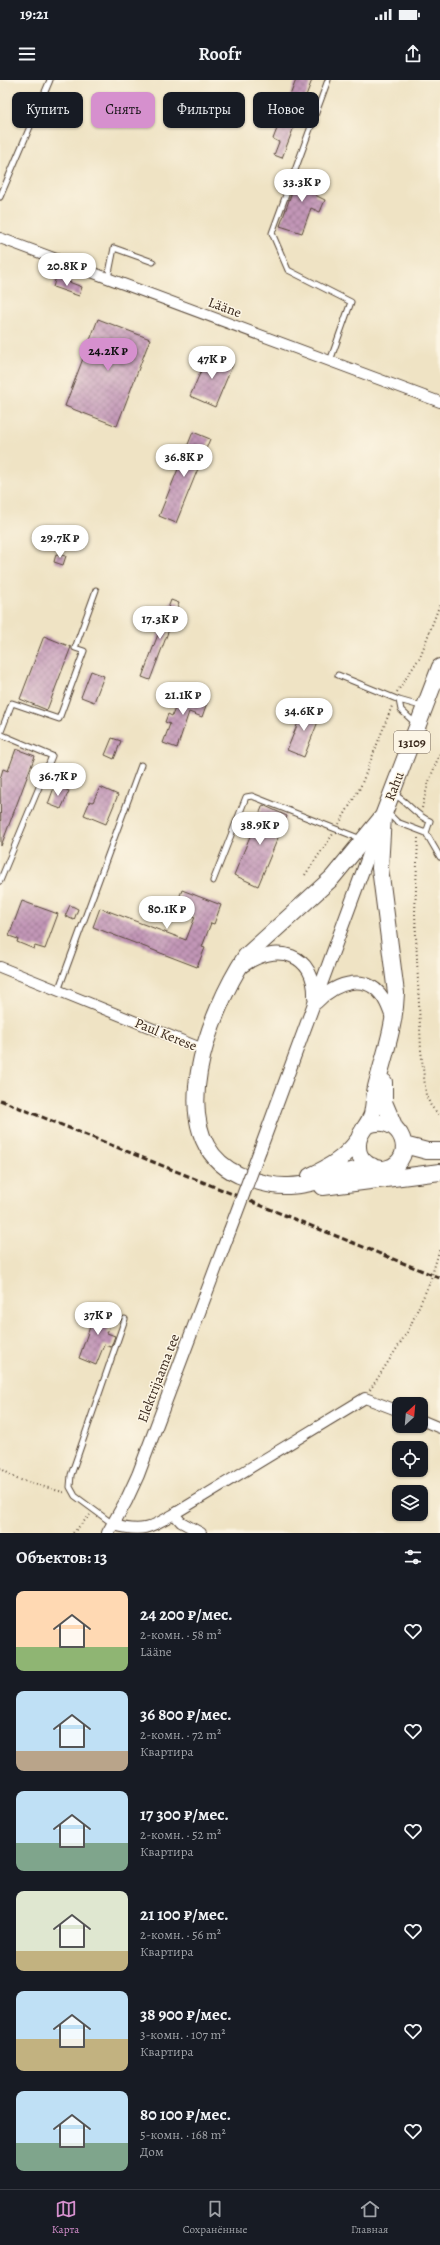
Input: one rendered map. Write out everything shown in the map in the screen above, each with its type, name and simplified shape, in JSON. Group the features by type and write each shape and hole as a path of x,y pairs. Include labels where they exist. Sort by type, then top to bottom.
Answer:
{"highway":[{"name":"Rahu","path":"388,822 392,794 440,668"},
{"path":"203,1049 236,972 257,946 332,878 363,840 388,822"},
{"path":"388,822 380,868 396,993 393,1021 387,1051 368,1125 360,1134 358,1140 359,1154 366,1164 389,1168 440,1163"},
{"name":"Paul Kerese","path":"203,1049 197,1084 197,1103 202,1136 212,1155 224,1166 250,1180 302,1188 347,1185 440,1172"},
{"path":"387,1051 384,1102 395,1128"},
{"path":"368,1125 381,1122 395,1128 401,1134 404,1145 400,1159 389,1168"},
{"name":"Paul Kerese","path":"286,1186 327,1168 344,1156 358,1140"},
{"path":"404,1145 427,1151 440,1151"},
{"name":"Paul Kerese","path":"286,1186 326,1180 356,1169 372,1166"}],"street":[{"name":"Lääne","path":"0,238 440,401"},
{"name":"13109","path":"314,1005 388,822"},
{"path":"236,972 254,958 266,954 288,955 301,962 309,970 314,991 314,1005"},
{"name":"Paul Kerese","path":"0,967 203,1049"},
{"path":"314,1005 331,989 341,984 361,983 380,994 386,1003 393,1021"},
{"name":"Elektrijaama tee","path":"111,1529 138,1475 314,1005"},
{"path":"111,1529 140,1532 174,1514 365,1398 392,1408"},
{"path":"428,1423 440,1428"},
{"path":"174,1514 181,1522 202,1533"}],"lane":[{"path":"0,197 50,80"},
{"path":"328,80 272,233 288,270 351,302 330,361"},
{"path":"108,278 114,248 153,262"},
{"path":"0,881 52,756 0,734 12,703 59,719 84,651 75,648 96,590"},
{"path":"338,675 397,699 425,707"},
{"path":"397,699 401,710 418,726"},
{"path":"58,991 141,765"},
{"path":"392,794 403,799 409,809 420,818 430,821 426,833"},
{"path":"213,881 246,797 252,796 337,828 363,840"},
{"path":"388,822 426,833 440,857"},
{"path":"111,1529 95,1510 74,1496 70,1487 71,1475 125,1319"}],"path":[{"path":"305,875 337,828 360,788 397,699 400,685 420,657 440,604"},
{"path":"420,818 428,784 440,753"},
{"path":"419,830 416,852 415,913 421,1050 426,1095 431,1106 440,1116"},
{"path":"365,1398 399,1348 408,1331 430,1282 440,1248"},
{"path":"0,1468 17,1479 74,1496"},
{"path":"73,1533 95,1510"}],"building":[{"path":"296,80 312,80 307,92 291,92"},
{"path":"277,128 294,128 282,158 274,155 279,142 273,139"},
{"path":"299,172 320,179 315,195 325,200 320,212 311,208 302,233 280,226"},
{"path":"56,277 82,287 79,296 53,287"},
{"path":"98,319 150,339 117,426 65,406"},
{"path":"209,353 233,364 215,407 190,396"},
{"path":"193,432 210,439 176,523 159,516"},
{"path":"56,554 66,556 63,565 54,562"},
{"path":"171,600 179,603 150,680 142,677"},
{"path":"44,636 71,647 47,710 20,699"},
{"path":"91,671 104,676 94,702 81,697"},
{"path":"182,690 208,700 202,717 189,712 177,748 163,743 170,724 165,722 168,714 172,716"},
{"path":"304,708 321,714 304,757 287,750"},
{"path":"112,738 121,741 114,759 105,755"},
{"path":"16,749 35,756 1,846 0,779 3,769 8,771"},
{"path":"55,785 69,791 61,809 48,804"},
{"path":"100,787 118,795 106,824 84,815 90,801 93,802"},
{"path":"263,805 287,816 258,886 234,875"},
{"path":"182,890 221,905 214,924 211,923 202,947 205,948 197,967 93,927 100,908 186,940 195,917 175,909"},
{"path":"22,901 58,914 45,949 35,946 34,949 17,942 18,939 9,936"},
{"path":"70,905 78,909 74,920 65,916"},
{"path":"97,1307 115,1313 107,1333 115,1336 111,1347 104,1345 96,1365 79,1358"}],"railway":[{"path":"0,1100 440,1278"}]}
